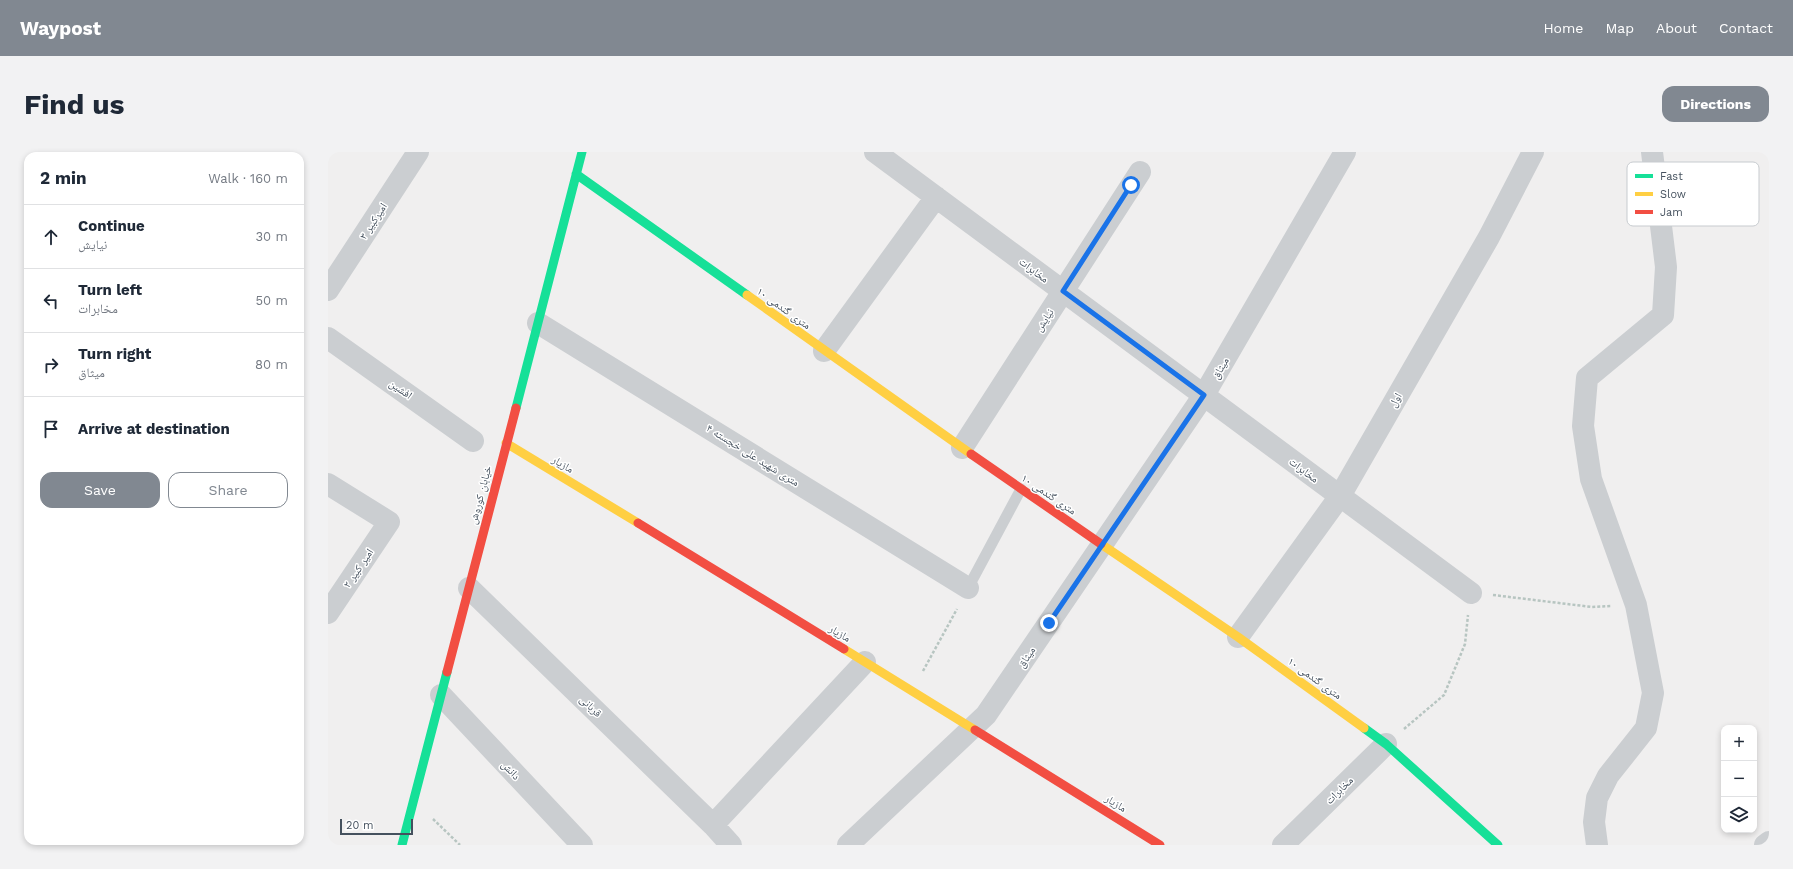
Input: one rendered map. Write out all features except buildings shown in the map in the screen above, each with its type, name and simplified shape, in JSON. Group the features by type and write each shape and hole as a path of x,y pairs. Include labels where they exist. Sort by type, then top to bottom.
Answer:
{"street":[{"name":"امیرکبیر ۳","path":"328,290 418,152"},
{"name":"خیابان کوروش","path":"402,845 582,152"},
{"name":"مخابرات","path":"875,152 1470,592"},
{"name":"میثاق","path":"848,845 986,716 1204,395 1345,152"},
{"name":"اول","path":"1238,637 1340,496 1490,237 1533,152"},
{"path":"1652,152 1653,162"},
{"name":"نیایش","path":"962,448 1140,172"},
{"name":"۱۰ متری گندمی","path":"576,174 962,448 1238,637 1386,744 1498,845"},
{"path":"824,351 936,197"},
{"path":"1597,845 1594,822 1597,798 1608,776 1646,728 1653,693 1636,605 1591,479 1583,426 1587,378 1663,315 1666,267 1661,226"},
{"name":"۴ متری شهید علی خجسته","path":"538,322 968,588"},
{"name":"افشین","path":"328,338 474,441"},
{"name":"مازیار","path":"506,443 865,662 1160,845"},
{"name":"امیر کبیر ۲","path":"328,484 389,522 328,613"},
{"name":"قربانی","path":"469,588 713,825 731,845"},
{"path":"713,825 865,662"},
{"name":"دانش","path":"441,695 582,845"},
{"name":"مخابرات","path":"1283,845 1386,744"},
{"path":"1765,845 1769,842"}],"lane":[{"path":"968,588 1021,489"}],"path":[{"path":"912,691 968,588"},
{"path":"1386,744 1444,695 1465,644 1470,592 1592,607 1636,605"},
{"path":"413,801 460,845"}],"traffic: fast":[{"path":"516,408 582,152"},
{"path":"576,174 747,295"},
{"path":"402,845 447,672"},
{"path":"1364,728 1386,744 1498,845"}],"traffic: slow":[{"path":"747,295 971,454"},
{"path":"506,443 638,523"},
{"path":"1101,544 1238,637 1364,728"},
{"path":"844,649 975,730"}],"traffic: jam":[{"path":"447,672 516,408"},
{"path":"971,454 1101,544"},
{"path":"638,523 844,649"},
{"path":"975,730 1160,845"}],"route":[{"path":"1049,623 1204,395 1063,291 1131,185"}]}
